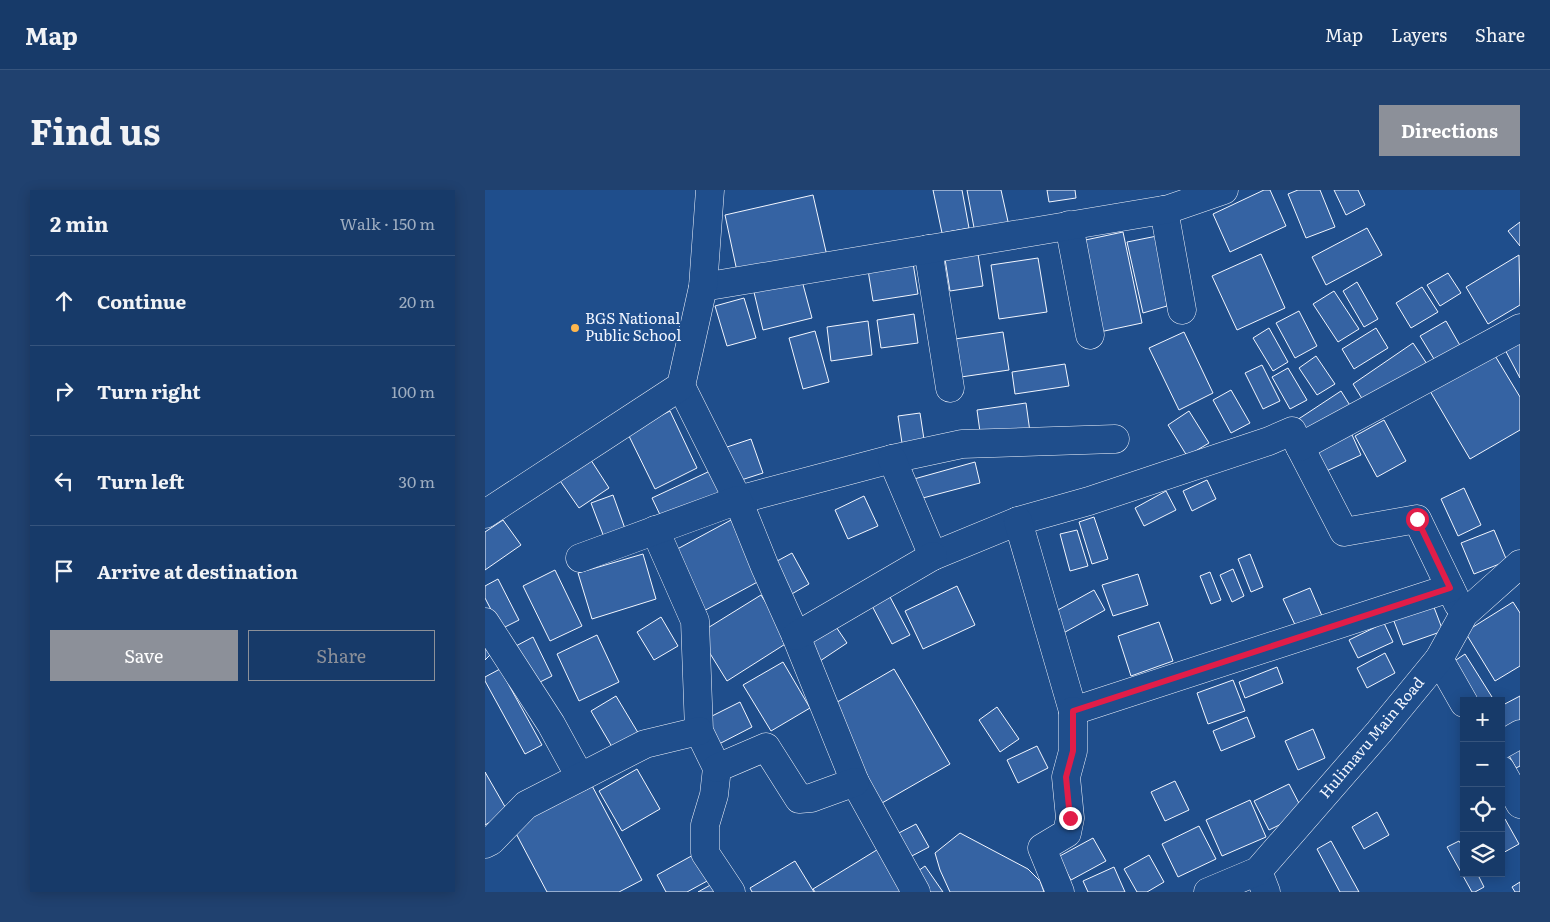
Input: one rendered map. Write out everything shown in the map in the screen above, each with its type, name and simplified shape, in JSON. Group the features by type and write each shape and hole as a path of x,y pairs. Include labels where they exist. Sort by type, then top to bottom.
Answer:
{"street":[{"path":"710,190 703,287 681,386 738,500 855,782 916,892"},
{"path":"703,287 1164,210 1224,190"},
{"path":"1164,210 1182,310"},
{"path":"1069,225 1091,335"},
{"path":"928,249 950,388"},
{"path":"1300,446 1520,328"},
{"path":"485,514 681,386"},
{"path":"796,636 933,556 1018,521 1108,495 1269,441 1293,430 1344,532 1417,519 1463,614"},
{"path":"580,558 738,500 892,459 962,444 1115,439"},
{"path":"892,459 933,556"},
{"path":"1018,521 1073,711 1073,751 1066,777 1070,818 1067,833 1042,848 1060,892"},
{"path":"655,530 695,621 699,731 717,768 714,795 705,825 705,852 731,892"},
{"name":"Hulimavu Main Road","path":"1207,892 1262,881 1439,658 1463,614 1520,564"},
{"path":"1073,711 1450,588"},
{"path":"485,622 551,724 580,777"},
{"path":"1439,658 1461,697"},
{"path":"485,844 491,841 526,805 645,744 699,731"},
{"path":"1505,743 1520,734"},
{"path":"717,768 766,747 799,799 811,798 855,782"},
{"path":"1505,777 1520,804"}],"building":[{"path":"933,190 962,190 969,228 942,233"},
{"path":"967,190 1001,190 1009,226 975,233"},
{"path":"1047,190 1075,190 1076,198 1049,202"},
{"path":"1264,190 1270,190 1286,226 1230,252 1213,214"},
{"path":"1298,190 1320,190 1335,227 1306,238 1288,194"},
{"path":"1334,190 1358,190 1365,205 1346,215"},
{"path":"813,195 827,256 738,276 725,215"},
{"path":"1520,222 1520,246 1508,231"},
{"path":"1367,228 1382,255 1326,285 1312,257"},
{"path":"1123,232 1142,323 1095,333 1076,242"},
{"path":"1157,236 1167,306 1143,313 1127,242"},
{"path":"978,254 983,286 950,291 945,259"},
{"path":"1261,254 1285,308 1237,330 1212,276"},
{"path":"1519,255 1520,305 1488,324 1466,287"},
{"path":"1038,258 1047,312 999,319 991,265"},
{"path":"913,263 918,294 873,301 868,270"},
{"path":"1448,273 1461,293 1440,306 1427,285"},
{"path":"801,277 812,318 763,330 753,288"},
{"path":"1357,282 1378,319 1364,327 1343,291"},
{"path":"1422,287 1438,312 1411,328 1396,303"},
{"path":"1334,291 1359,329 1338,342 1313,304"},
{"path":"744,298 756,338 727,346 715,306"},
{"path":"1299,311 1317,346 1295,358 1276,323"},
{"path":"914,314 918,343 881,348 877,320"},
{"path":"868,321 872,355 831,361 827,327"},
{"path":"1446,321 1462,349 1437,364 1420,336"},
{"path":"1269,328 1288,362 1273,371 1253,338"},
{"path":"1376,328 1388,348 1354,369 1342,349"},
{"path":"815,331 829,382 803,389 789,338"},
{"path":"1003,332 1009,370 961,377 955,339"},
{"path":"1184,332 1213,393 1179,410 1149,348"},
{"path":"1520,335 1520,378 1502,344"},
{"path":"1413,343 1427,364 1366,405 1353,384"},
{"path":"1494,354 1520,397 1520,430 1470,459 1430,391"},
{"path":"1316,356 1335,384 1317,395 1299,368"},
{"path":"1065,364 1069,386 1015,394 1012,372"},
{"path":"1262,365 1280,401 1263,409 1245,373"},
{"path":"1288,368 1307,400 1290,409 1272,377"},
{"path":"1231,390 1250,423 1231,433 1213,400"},
{"path":"1341,391 1351,407 1307,435 1297,420"},
{"path":"1026,403 1030,432 981,439 977,410"},
{"path":"670,411 697,468 655,489 627,432"},
{"path":"1189,411 1209,443 1187,456 1168,425"},
{"path":"920,413 925,446 903,450 898,416"},
{"path":"1384,420 1406,461 1377,477 1355,436"},
{"path":"1348,426 1361,455 1320,474 1306,445"},
{"path":"751,439 763,473 735,482 724,448"},
{"path":"587,454 609,488 579,508 556,475"},
{"path":"975,462 980,483 919,499 914,479"},
{"path":"710,471 721,493 663,521 652,498"},
{"path":"1207,480 1216,499 1192,511 1183,491"},
{"path":"1464,488 1481,525 1458,536 1441,499"},
{"path":"1166,491 1176,510 1144,526 1135,508"},
{"path":"613,495 628,537 607,545 591,503"},
{"path":"864,496 878,526 848,539 835,510"},
{"path":"1094,517 1108,559 1092,564 1079,522"},
{"path":"503,520 521,545 485,570 485,532"},
{"path":"731,520 763,579 700,613 668,554"},
{"path":"1077,530 1088,566 1070,571 1060,534"},
{"path":"1494,530 1507,561 1474,574 1461,543"},
{"path":"792,553 809,584 783,599 766,567"},
{"path":"643,554 656,599 592,619 578,573"},
{"path":"1250,554 1263,587 1251,592 1238,559"},
{"path":"1233,569 1244,596 1232,602 1220,575"},
{"path":"555,570 582,626 550,641 523,586"},
{"path":"1210,572 1221,600 1211,604 1200,576"},
{"path":"1138,574 1148,605 1113,616 1102,585"},
{"path":"498,579 519,620 501,629 485,598 485,586"},
{"path":"957,586 975,625 923,649 905,611"},
{"path":"1310,588 1322,616 1296,627 1283,599"},
{"path":"1094,590 1105,610 1058,636 1047,616"},
{"path":"761,595 790,641 727,681 698,634"},
{"path":"889,595 910,635 892,644 871,604"},
{"path":"1432,602 1443,631 1403,645 1392,616"},
{"path":"1513,602 1520,613 1520,666 1495,681 1465,632"},
{"path":"661,617 678,646 654,660 637,632"},
{"path":"832,621 847,643 820,661 805,639"},
{"path":"1159,622 1173,661 1131,676 1118,636"},
{"path":"1384,623 1393,642 1358,658 1349,640"},
{"path":"597,635 619,682 579,701 557,654"},
{"path":"533,637 552,676 532,686 514,647"},
{"path":"485,646 492,653 485,660"},
{"path":"1385,653 1395,673 1367,688 1357,668"},
{"path":"1465,654 1492,697 1466,697 1447,666"},
{"path":"783,662 810,708 771,731 743,685"},
{"path":"1277,667 1283,683 1245,698 1239,682"},
{"path":"500,669 542,745 525,754 485,681 485,677"},
{"path":"894,669 950,764 882,803 827,708"},
{"path":"1233,680 1245,711 1208,724 1197,693"},
{"path":"616,696 640,736 615,752 591,711"},
{"path":"1520,696 1520,733 1505,740 1505,704"},
{"path":"740,702 752,727 719,744 706,719"},
{"path":"997,707 1019,739 1000,752 979,720"},
{"path":"1247,717 1255,737 1221,751 1213,731"},
{"path":"1313,729 1325,758 1298,770 1285,741"},
{"path":"1520,745 1520,766 1516,768 1507,752"},
{"path":"1037,746 1048,768 1018,783 1007,760"},
{"path":"637,769 660,809 622,831 599,791"},
{"path":"485,772 508,812 485,825"},
{"path":"1175,781 1189,810 1165,821 1151,792"},
{"path":"590,782 642,880 619,892 547,892 511,824"},
{"path":"1289,784 1304,813 1269,830 1254,801"},
{"path":"1250,800 1266,837 1222,856 1206,820"},
{"path":"1377,812 1389,835 1364,849 1352,827"},
{"path":"1505,819 1519,844 1505,852"},
{"path":"916,824 929,847 908,858 895,835"},
{"path":"1199,826 1216,859 1178,877 1162,844"},
{"path":"960,833 1028,869 1040,881 1044,892 950,892 935,853"},
{"path":"1093,838 1106,861 1071,880 1058,857"},
{"path":"1331,841 1359,892 1340,892 1317,849"},
{"path":"1459,841 1460,843 1460,870 1447,847"},
{"path":"880,848 907,892 815,892 813,889"},
{"path":"695,854 709,880 687,892 666,892 657,875"},
{"path":"1149,855 1164,882 1147,892 1137,892 1124,869"},
{"path":"795,861 814,892 752,892 750,888"},
{"path":"925,866 943,892 923,892 911,876"},
{"path":"1114,867 1125,892 1088,892 1083,881"},
{"path":"1464,877 1479,877 1484,887 1472,892"},
{"path":"1520,882 1520,892 1515,892 1512,887"},
{"path":"714,883 719,892 698,892"}],"place":[{"name":"BGS National Public School","path":"575,328"}],"route":[{"path":"1070,818 1066,777 1073,751 1073,711 1450,588 1417,519"}]}
